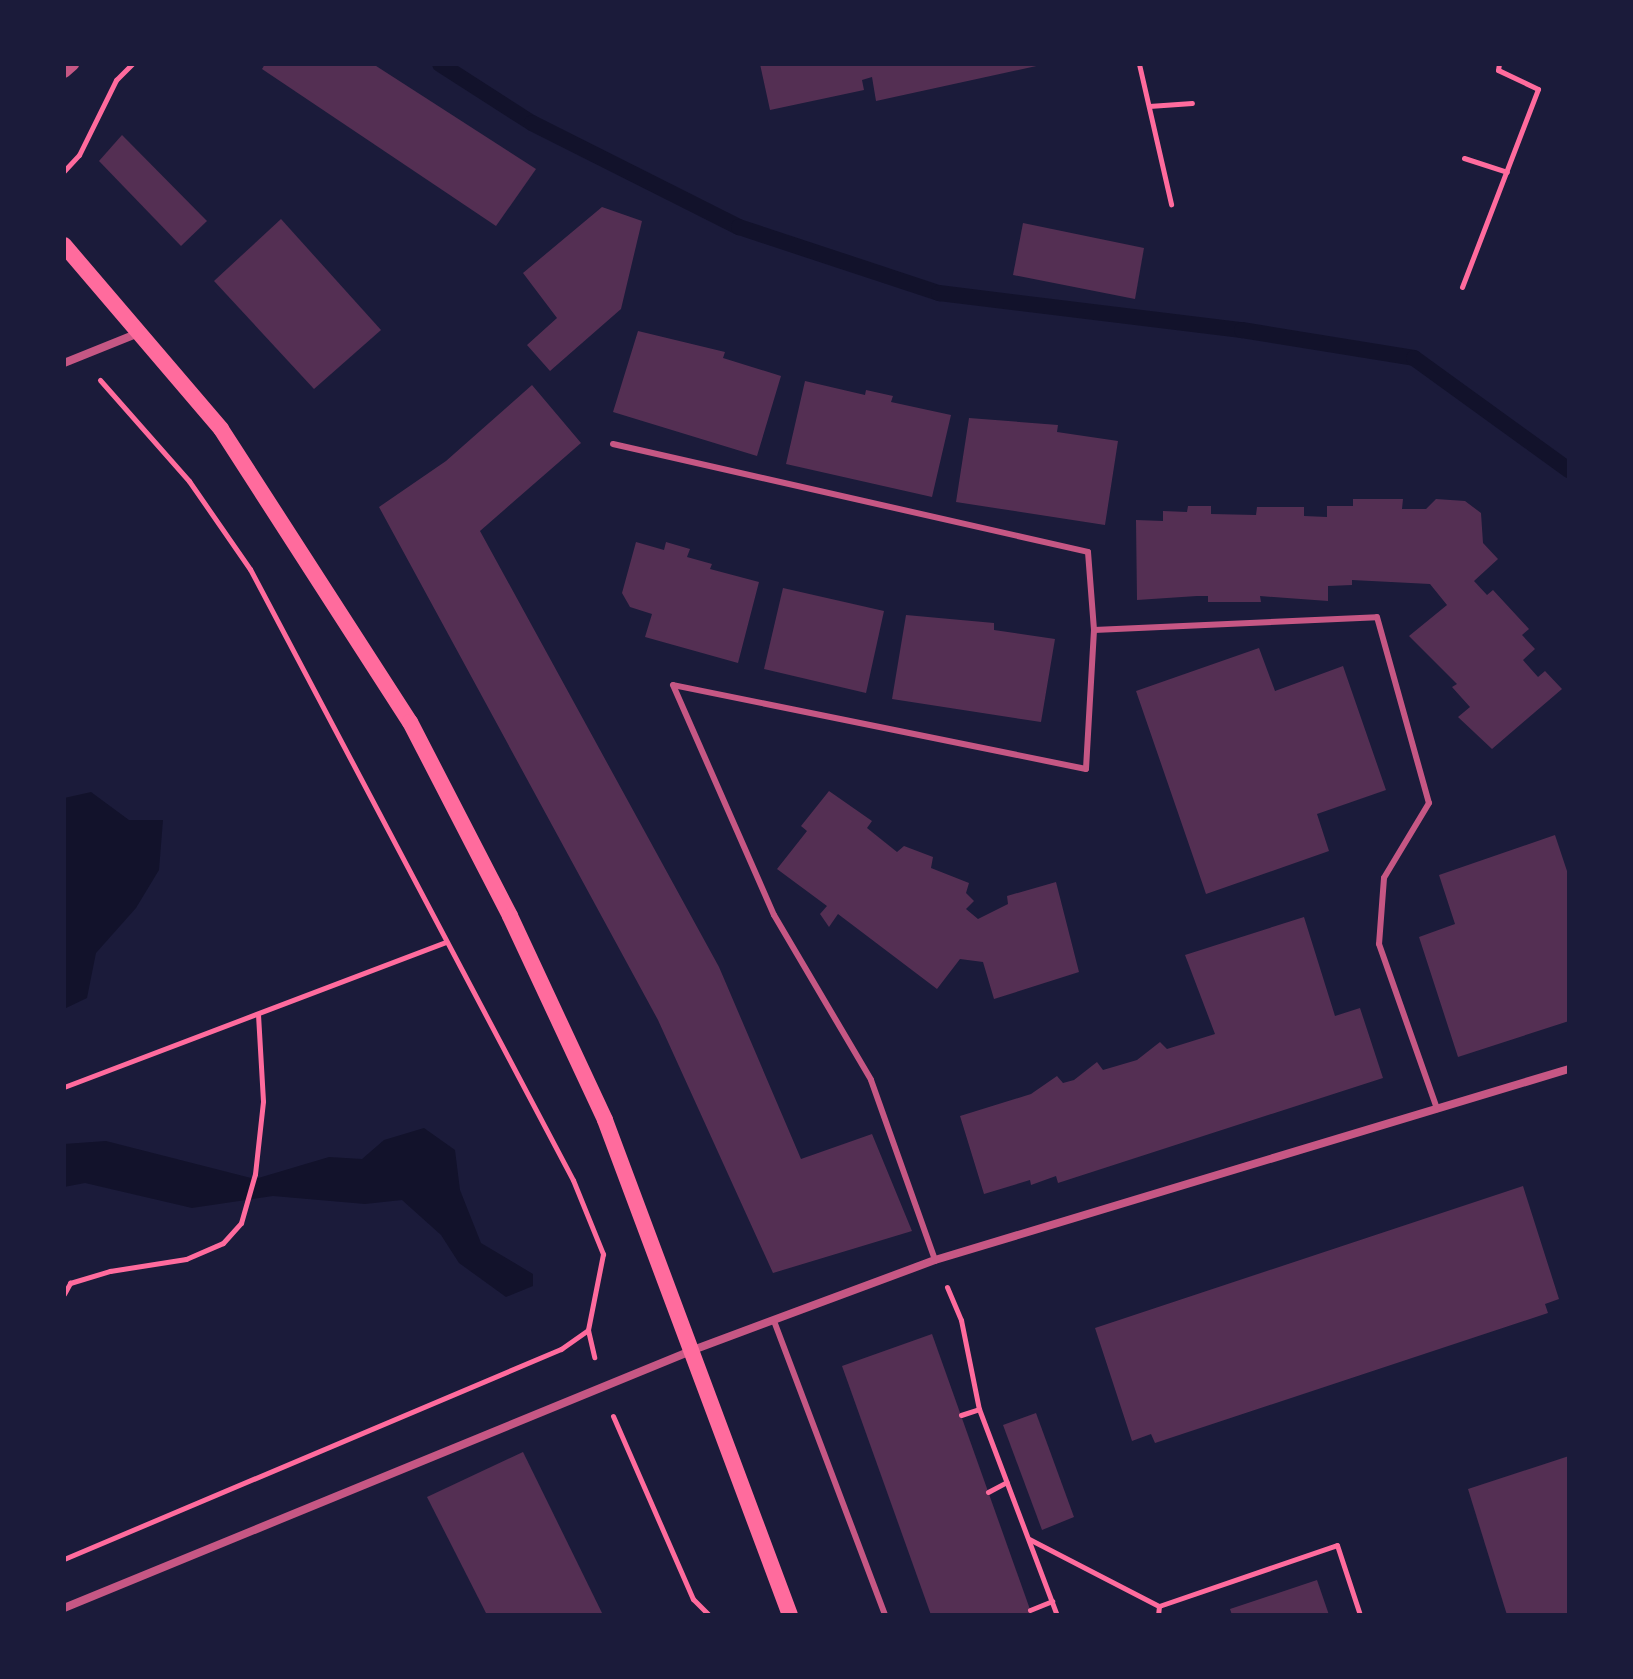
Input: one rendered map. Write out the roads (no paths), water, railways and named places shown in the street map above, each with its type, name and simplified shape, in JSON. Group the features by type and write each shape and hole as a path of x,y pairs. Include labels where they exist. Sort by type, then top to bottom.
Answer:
{"main road":[{"path":"64,245 143,332 221,429 410,722 510,916 598,1106 693,1350 790,1615"}],"street":[{"path":"64,71 72,64"},
{"path":"64,363 143,332"},
{"path":"64,1608 693,1350 935,1260 1569,1069"}],"lane":[{"path":"613,444 1088,552 1094,630 1086,769 673,685 774,915 871,1080 935,1260"},
{"path":"1094,630 1377,617 1429,803 1384,878 1379,944 1437,1110"},
{"path":"774,1321 885,1615"}],"waterway":[{"path":"440,64 532,123 739,227 939,293 1242,330 1414,358 1569,470"}]}
